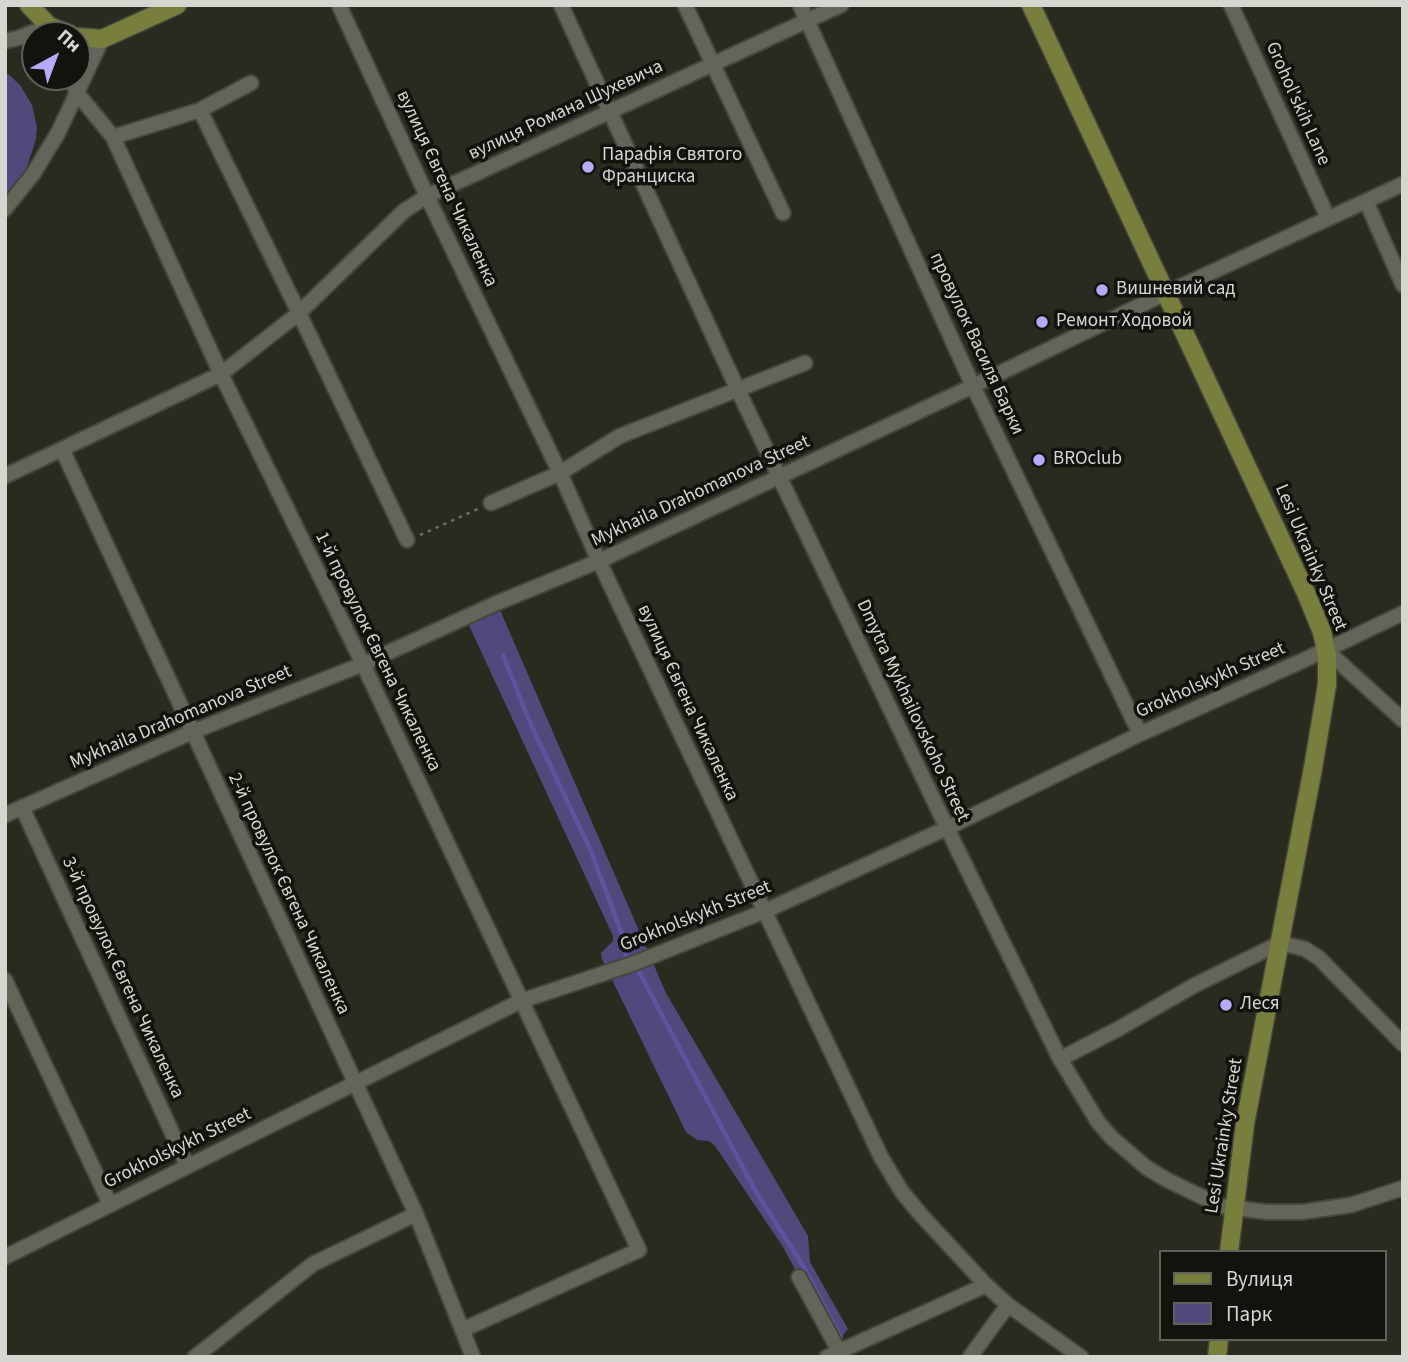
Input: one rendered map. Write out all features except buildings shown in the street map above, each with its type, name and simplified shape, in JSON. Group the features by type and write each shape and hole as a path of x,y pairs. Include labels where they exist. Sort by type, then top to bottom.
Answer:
{"main road":[{"path":"29,5 43,21"},
{"path":"91,39 102,40 177,5"},
{"name":"Lesi Ukrainky Street","path":"1031,5 1306,593 1326,650 1328,672 1325,698 1245,1124 1229,1250"}],"street":[{"name":"вулиця Євгена Чикаленка","path":"339,5 881,1157 902,1192 986,1285 1008,1305 1081,1357"},
{"name":"Dmytra Mykhailovskoho Street","path":"561,5 737,388 947,828 1060,1059 1098,1122 1128,1153 1167,1181 1221,1206 1285,1213 1310,1211 1351,1205 1403,1188"},
{"path":"685,5 783,213"},
{"name":"провулок Василя Барки","path":"800,5 974,386 1140,734"},
{"name":"вулиця Романа Шухевича","path":"5,476 220,374 299,313 404,211 427,196 841,5"},
{"name":"Grohol'skih Lane","path":"1231,5 1328,218"},
{"path":"5,209 33,174 58,133 102,40"},
{"path":"113,137 200,110 251,83"},
{"name":"1-й провулок Євгена Чикаленка","path":"77,93 113,137 220,374 363,664 639,1250 462,1330"},
{"path":"200,110 407,540"},
{"name":"Mykhaila Drahomanova Street","path":"5,814 192,732 363,664 599,561 1403,184"},
{"path":"1366,201 1403,285"},
{"path":"491,503 561,473 620,436 805,363"},
{"name":"2-й провулок Євгена Чикаленка","path":"62,449 416,1214 462,1330 469,1355"},
{"name":"Grokholskykh Street","path":"5,1257 521,1001 635,963 765,911 1403,613"},
{"path":"1326,650 1403,720"},
{"name":"3-й провулок Євгена Чикаленка","path":"22,807 187,1165"},
{"path":"1060,1059 1195,985 1280,943 1305,949 1319,958 1403,1044"},
{"path":"5,980 110,1204"},
{"path":"199,1356 270,1296 313,1264 416,1214"},
{"path":"799,1278 833,1354 986,1285"},
{"path":"970,1357 1008,1305"}],"path":[{"path":"407,540 491,503"}],"green space":[{"path":"5,71 20,85 21,91 32,105 37,127 36,139 18,195 5,209"},
{"path":"497,603 666,993 808,1236 810,1262 848,1329 841,1338 849,1357 842,1357 783,1247 715,1146 709,1141 697,1140 686,1132 602,959 601,953 613,941 613,936 466,619"}],"waterway":[{"path":"503,655 531,725 591,851 623,937 626,955"},
{"path":"637,968 756,1192 802,1264 841,1338"}],"place":[{"name":"Парафія Святого Франциска","path":"588,167"},
{"name":"Вишневий сад","path":"1102,290"},
{"name":"Ремонт Ходовой","path":"1042,322"},
{"name":"BROclub","path":"1039,460"},
{"name":"Леся","path":"1226,1005"}]}
